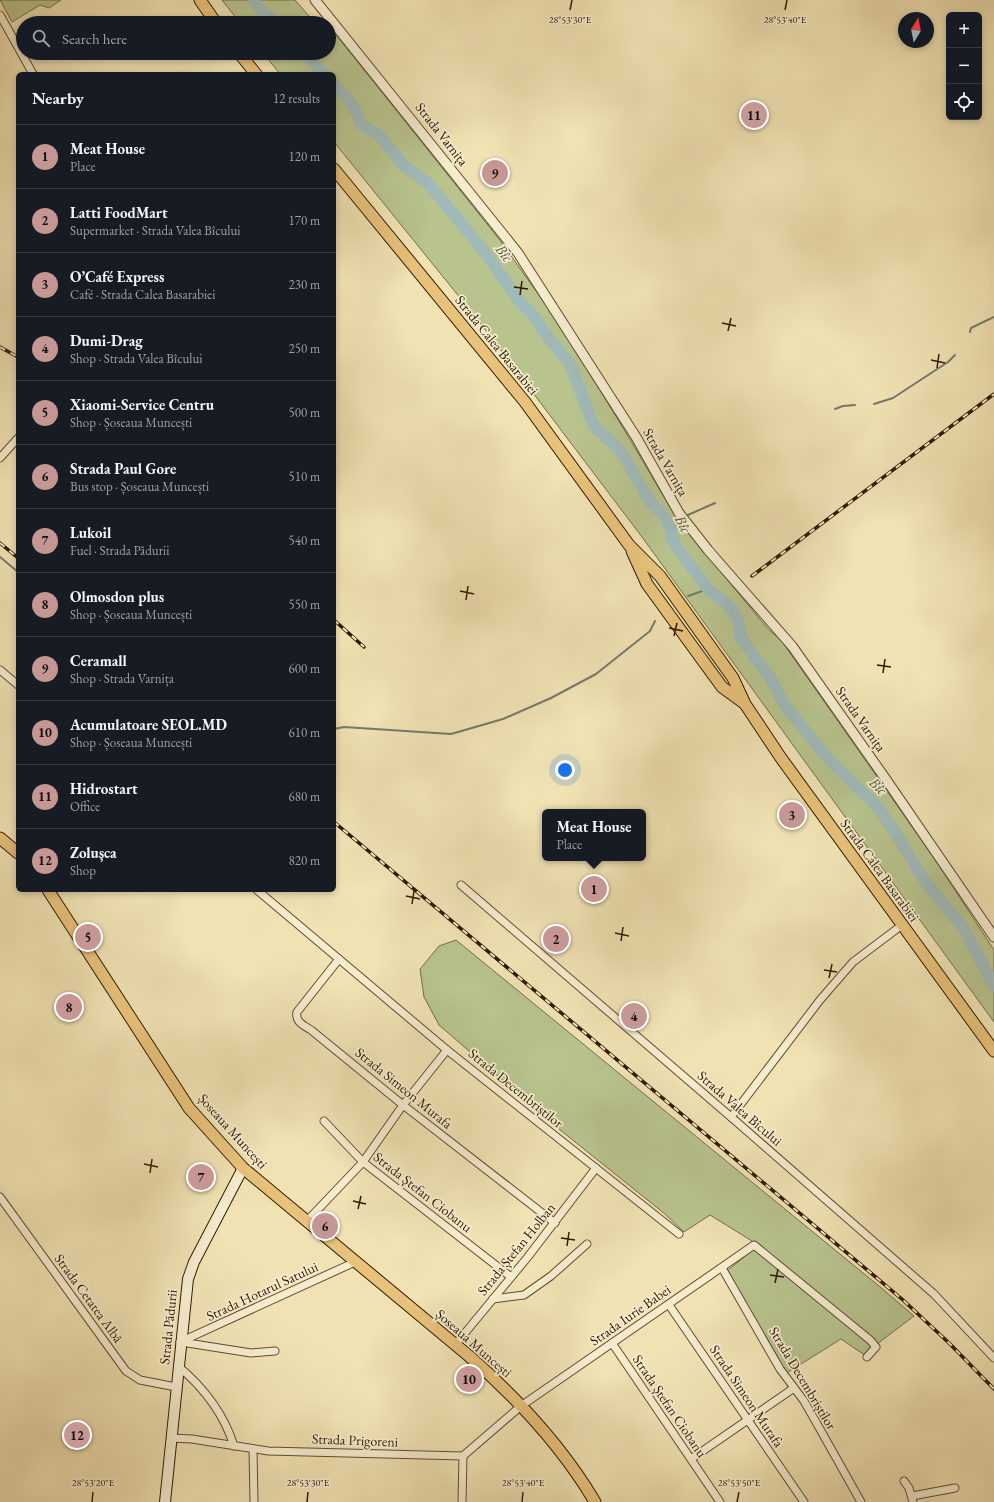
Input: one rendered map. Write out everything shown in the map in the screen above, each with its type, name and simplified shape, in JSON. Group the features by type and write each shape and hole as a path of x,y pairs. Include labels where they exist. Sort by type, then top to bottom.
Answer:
{"main road":[{"path":"200,0 211,16"},
{"path":"245,60 254,72"},
{"name":"Strada Calea Basarabiei","path":"336,171 525,402 629,545 660,576 733,678 745,704 781,758 994,1051"},
{"name":"Strada Calea Basarabiei","path":"629,545 647,584 722,687 745,704"},
{"path":"647,584 652,578 660,576"},
{"path":"705,663 712,663 717,655"},
{"path":"0,838 16,851"},
{"name":"Șoseaua Muncești","path":"49,892 189,1108 243,1168 490,1375 521,1406 561,1450 595,1502"},
{"name":"Strada Pădurii","path":"165,1502 180,1342 190,1270 243,1168"}],"street":[{"name":"Strada Varnița","path":"315,0 328,16"},
{"path":"0,15 16,44"},
{"name":"Strada Varnița","path":"336,26 518,253 636,437 689,526 792,646 890,784 994,938"},
{"path":"25,60 32,72"},
{"path":"0,458 16,440"},
{"path":"0,670 16,683"},
{"name":"Strada Valea Bîcului","path":"461,885 934,1294 994,1358"},
{"name":"Strada Decembriștilor","path":"259,892 447,1050 678,1234"},
{"path":"731,1117 820,1000 853,962 902,925"},
{"name":"Strada Simeon Murafa","path":"339,959 297,1012 297,1020 403,1105 555,1223"},
{"path":"306,1222 363,1162 403,1105 447,1050"},
{"name":"Strada Ștefan Ciobanu","path":"324,1121 363,1162 511,1278"},
{"name":"Strada Ștefan Holban","path":"455,1345 555,1223 596,1168"},
{"name":"Strada Cetatea Albă","path":"0,1197 126,1371 140,1380 176,1387"},
{"path":"493,1299 524,1295 551,1276 586,1244"},
{"name":"Strada Iurie Babei","path":"521,1406 754,1245 870,1340 876,1347 867,1357"},
{"name":"Strada Hotarul Satului","path":"180,1342 355,1262"},
{"name":"Strada Decembriștilor","path":"722,1268 780,1369 812,1415 861,1502"},
{"name":"Strada Simeon Murafa","path":"669,1305 804,1502"},
{"path":"180,1342 251,1353 275,1351"},
{"name":"Strada Ștefan Ciobanu","path":"612,1343 720,1502"},
{"path":"178,1366 194,1380 223,1418 234,1446"},
{"path":"691,1459 794,1388"},
{"path":"462,1502 463,1456 521,1406"},
{"name":"Strada Prigoreni","path":"170,1438 192,1439 253,1450 463,1456"},
{"path":"253,1450 254,1502"},
{"path":"904,1481 912,1499 955,1488"}],"green space":[{"path":"0,0 61,0 49,8 40,5 22,16 16,16 16,20 12,22"},
{"path":"222,0 295,0 309,16 235,16"},
{"path":"337,36 499,239 556,319 677,519 768,629 781,640 936,861 994,950 994,1022 642,537 474,315 336,144 336,72 278,72 269,60 336,60"},
{"path":"456,940 914,1316 877,1344 752,1241 710,1215 684,1232 665,1214 559,1129 439,1025 424,997 420,969 439,946"},
{"path":"755,1248 872,1346 866,1356 841,1339 785,1374 727,1271"}],"waterway":[{"name":"Bîc","path":"254,0 267,16"},
{"name":"Bîc","path":"311,60 322,72"},
{"name":"Bîc","path":"336,87 353,105 361,124 380,136 404,166 427,182 487,255 520,302 534,316 544,332 570,364 592,421 597,429 621,451 650,502 663,515 671,529 671,536 676,546 708,589 727,604 734,612 738,620 741,638 771,679 784,704 829,760 877,806 895,832 924,880 964,929 994,986"},
{"path":"970,332 971,328 994,317"},
{"path":"874,404 893,398 948,362 955,355"},
{"path":"835,409 843,406 855,405"},
{"path":"688,515 715,503"},
{"path":"671,529 678,522"},
{"path":"0,557 16,570"},
{"path":"688,596 708,589"},
{"path":"336,729 344,727 451,734 503,719 551,698 596,674 650,631 655,621"}],"railway":[{"path":"0,347 16,356"},
{"path":"752,576 994,394"},
{"path":"0,543 16,556"},
{"path":"336,622 364,647"},
{"path":"336,824 903,1300 949,1343 994,1389"}],"place":[{"name":"Hidrostart","path":"754,115"},
{"name":"Ceramall","path":"495,173"},
{"name":"O’Café Express","path":"792,815"},
{"name":"Meat House","path":"594,889"},
{"name":"Xiaomi-Service Centru","path":"88,937"},
{"name":"Latti FoodMart","path":"556,939"},
{"name":"Olmosdon plus","path":"69,1007"},
{"name":"Dumi-Drag","path":"634,1016"},
{"name":"Lukoil","path":"201,1177"},
{"name":"Strada Paul Gore","path":"325,1226"},
{"name":"Acumulatoare SEOL.MD","path":"469,1379"},
{"name":"Zolușca","path":"77,1435"}]}
